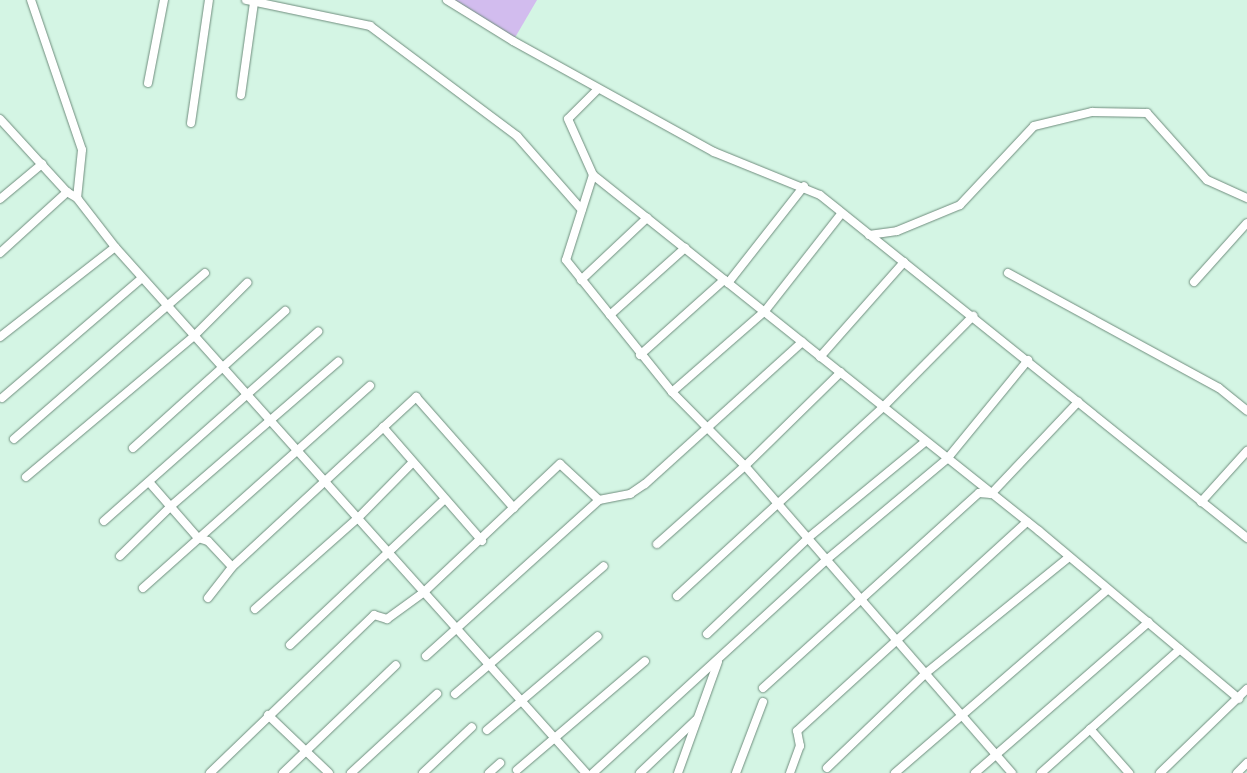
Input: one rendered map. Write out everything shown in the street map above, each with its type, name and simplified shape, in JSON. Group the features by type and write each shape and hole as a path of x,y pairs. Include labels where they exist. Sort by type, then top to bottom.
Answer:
{"street":[{"path":"31,0 82,150 77,198"},
{"path":"148,83 164,0"},
{"path":"191,123 209,0"},
{"path":"447,0 598,89 714,152 804,186 973,316 1247,538"},
{"path":"241,95 250,1 370,26 517,136 582,210"},
{"path":"598,89 568,119 593,175 884,406 925,442 1108,588 1239,699"},
{"path":"869,235 897,231 960,205 1034,126 1092,112 1147,113 1207,180 1247,198"},
{"path":"0,119 67,192 77,198 115,248 389,552 487,665 556,738 586,773"},
{"path":"0,199 42,164"},
{"path":"593,175 566,260 640,355 672,392 746,466 808,538 825,561 926,673 1012,773"},
{"path":"640,355 726,281 804,186"},
{"path":"0,253 67,192"},
{"path":"672,392 766,311 841,214"},
{"path":"581,280 647,218"},
{"path":"1194,282 1247,223"},
{"path":"0,337 115,248"},
{"path":"610,315 685,248"},
{"path":"820,357 904,262"},
{"path":"14,439 205,273"},
{"path":"1008,274 1219,388 1247,411"},
{"path":"2,398 142,278"},
{"path":"26,477 195,335 247,283"},
{"path":"133,448 224,369 285,311"},
{"path":"677,596 884,406 973,316"},
{"path":"104,521 318,332"},
{"path":"426,656 600,500 630,494 646,484 802,342"},
{"path":"593,773 825,561 947,459 1028,360"},
{"path":"120,556 171,506 338,362"},
{"path":"657,544 746,466 841,372"},
{"path":"143,588 296,449 370,386"},
{"path":"208,598 232,567 326,483 416,397 514,508"},
{"path":"991,494 1078,402"},
{"path":"383,427 482,541"},
{"path":"707,634 808,538 925,442"},
{"path":"1201,502 1247,451"},
{"path":"255,609 358,518 412,462"},
{"path":"210,773 374,614 387,619 424,592 482,541 560,464 600,500"},
{"path":"149,482 198,538 208,541 232,567"},
{"path":"763,688 859,598 979,492 991,494"},
{"path":"290,645 445,499"},
{"path":"790,773 800,746 797,731 894,639 1027,522"},
{"path":"827,768 926,673 1069,557"},
{"path":"455,694 604,566"},
{"path":"895,773 961,713 1108,588"},
{"path":"975,773 1149,622"},
{"path":"487,730 598,636"},
{"path":"1041,773 1180,649"},
{"path":"518,770 645,660"},
{"path":"678,773 718,660"},
{"path":"282,773 396,665"},
{"path":"1160,773 1239,699 1247,689"},
{"path":"351,773 437,694"},
{"path":"736,773 763,702"},
{"path":"268,715 329,773"},
{"path":"640,773 699,718"},
{"path":"423,773 472,727"},
{"path":"1090,729 1129,773"},
{"path":"489,773 500,763"},
{"path":"1237,773 1247,763"}],"shaded area":[{"path":"452,0 537,0 513,41"}]}
